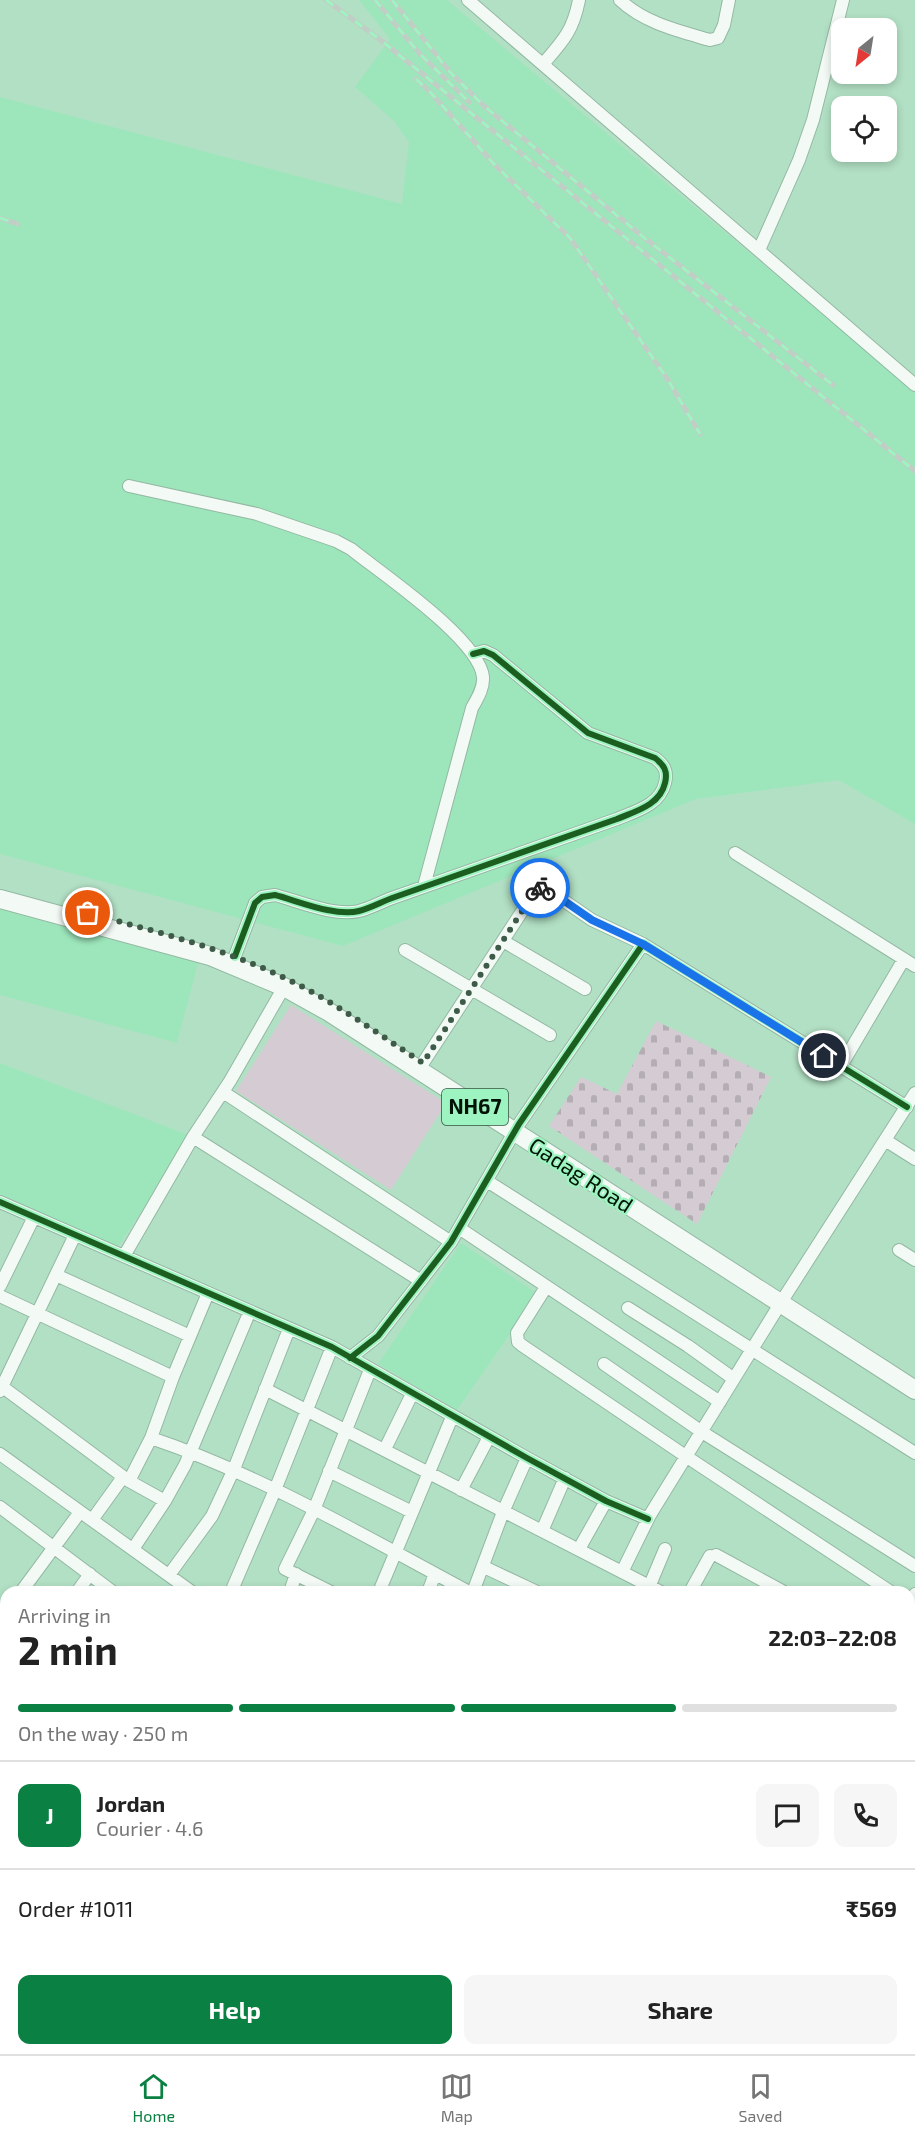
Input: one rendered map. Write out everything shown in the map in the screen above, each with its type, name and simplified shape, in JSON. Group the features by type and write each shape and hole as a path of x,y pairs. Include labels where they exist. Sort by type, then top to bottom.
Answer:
{"highway":[{"name":"Gadag Road","path":"0,890 199,943 288,979 423,1063 517,1128"},
{"name":"Gadag Road","path":"0,899 210,956 284,987 517,1128 782,1300 915,1390"},
{"name":"Gadag Road","path":"782,1300 915,1379"}],"street":[{"path":"468,0 914,382"},
{"path":"543,64 568,34 576,20 579,0"},
{"path":"620,0 646,19 710,40 718,38 722,32 729,0"},
{"path":"759,250 800,160 813,120 843,0"},
{"path":"129,486 257,514 336,541 351,549 443,621 473,654 483,681 472,708 424,886"},
{"path":"235,956 255,903 267,894 345,912 358,911 618,819 652,803 660,796 664,786 665,769 655,758 588,733 493,655 484,651 473,654"},
{"path":"735,853 915,966"},
{"path":"423,1063 534,893 539,888 543,888 592,920 643,944 907,1107"},
{"path":"503,941 585,989"},
{"path":"350,1358 378,1336 451,1242 517,1128 643,944"},
{"path":"405,950 550,1035"},
{"path":"841,1066 904,958"},
{"path":"124,1256 284,987"},
{"path":"223,1092 451,1242"},
{"path":"622,1572 648,1519 782,1300 915,1093"},
{"path":"193,1137 421,1281"},
{"path":"885,1140 915,1159"},
{"path":"487,1181 915,1453"},
{"path":"0,1202 332,1347 527,1458 606,1501 648,1519"},
{"path":"0,1286 34,1217"},
{"path":"459,1228 720,1402"},
{"path":"75,1235 1,1388 126,1479 165,1502"},
{"path":"899,1250 915,1260"},
{"path":"56,1275 190,1336"},
{"path":"546,1287 520,1327 516,1338 518,1342 882,1586"},
{"path":"92,1520 126,1479 151,1438 173,1377 208,1293"},
{"path":"0,1296 173,1377"},
{"path":"628,1308 688,1346 734,1379"},
{"path":"133,1549 165,1502 191,1451 250,1311"},
{"path":"169,1575 212,1516 234,1469 289,1329"},
{"path":"234,1586 332,1347"},
{"path":"604,1364 702,1432 915,1566"},
{"path":"314,1586 285,1569 314,1510 370,1370"},
{"path":"265,1389 385,1449 646,1586"},
{"path":"385,1449 412,1394"},
{"path":"382,1586 452,1417"},
{"path":"461,1490 489,1437"},
{"path":"151,1438 191,1451 234,1469 459,1586"},
{"path":"0,1454 184,1586"},
{"path":"474,1586 484,1567 503,1512 527,1458"},
{"path":"329,1471 412,1512"},
{"path":"542,1531 565,1478"},
{"path":"579,1550 606,1501"},
{"path":"1,1511 54,1546 106,1586"},
{"path":"25,1586 80,1512"},
{"path":"654,1586 665,1549"},
{"path":"694,1586 713,1555 772,1586"},
{"path":"484,1567 519,1586"},
{"path":"81,1586 90,1574"},
{"path":"292,1586 296,1574"},
{"path":"430,1586 435,1574"}],"shaded area":[{"path":"359,0 447,0 915,391 915,824 839,780 696,799 343,946 0,854 0,97 402,204 409,142 393,120 355,87 390,39"},
{"path":"0,909 198,963 177,1043 0,995"},
{"path":"0,1063 191,1136 118,1247 0,1194"},
{"path":"461,1243 538,1294 457,1410 378,1364"}],"green space":[{"path":"291,1005 446,1103 391,1190 236,1091"},
{"path":"656,1021 771,1077 697,1224 549,1126 581,1077 617,1094"}],"railway":[{"path":"326,0 378,38 915,471"},
{"path":"375,0 420,54 469,102"},
{"path":"392,0 450,72 484,106 642,236 833,385"},
{"path":"416,79 493,163 570,238 668,380 700,434"},
{"path":"0,218 18,224"}],"cycle path":[{"path":"235,956 255,903 262,897 275,895 339,912 359,911 617,819 639,810 658,797 665,783 666,772 655,758 588,733 493,655 484,651 473,654"},
{"path":"350,1358 378,1336 451,1242 519,1124 643,944 907,1107"},
{"path":"0,1202 332,1347 527,1458 606,1501 648,1519"}],"way so far":[{"path":"88,913 213,947 288,979 423,1063 536,890 540,888"}],"route":[{"path":"540,888 547,889 592,920 643,944 824,1056"}]}
